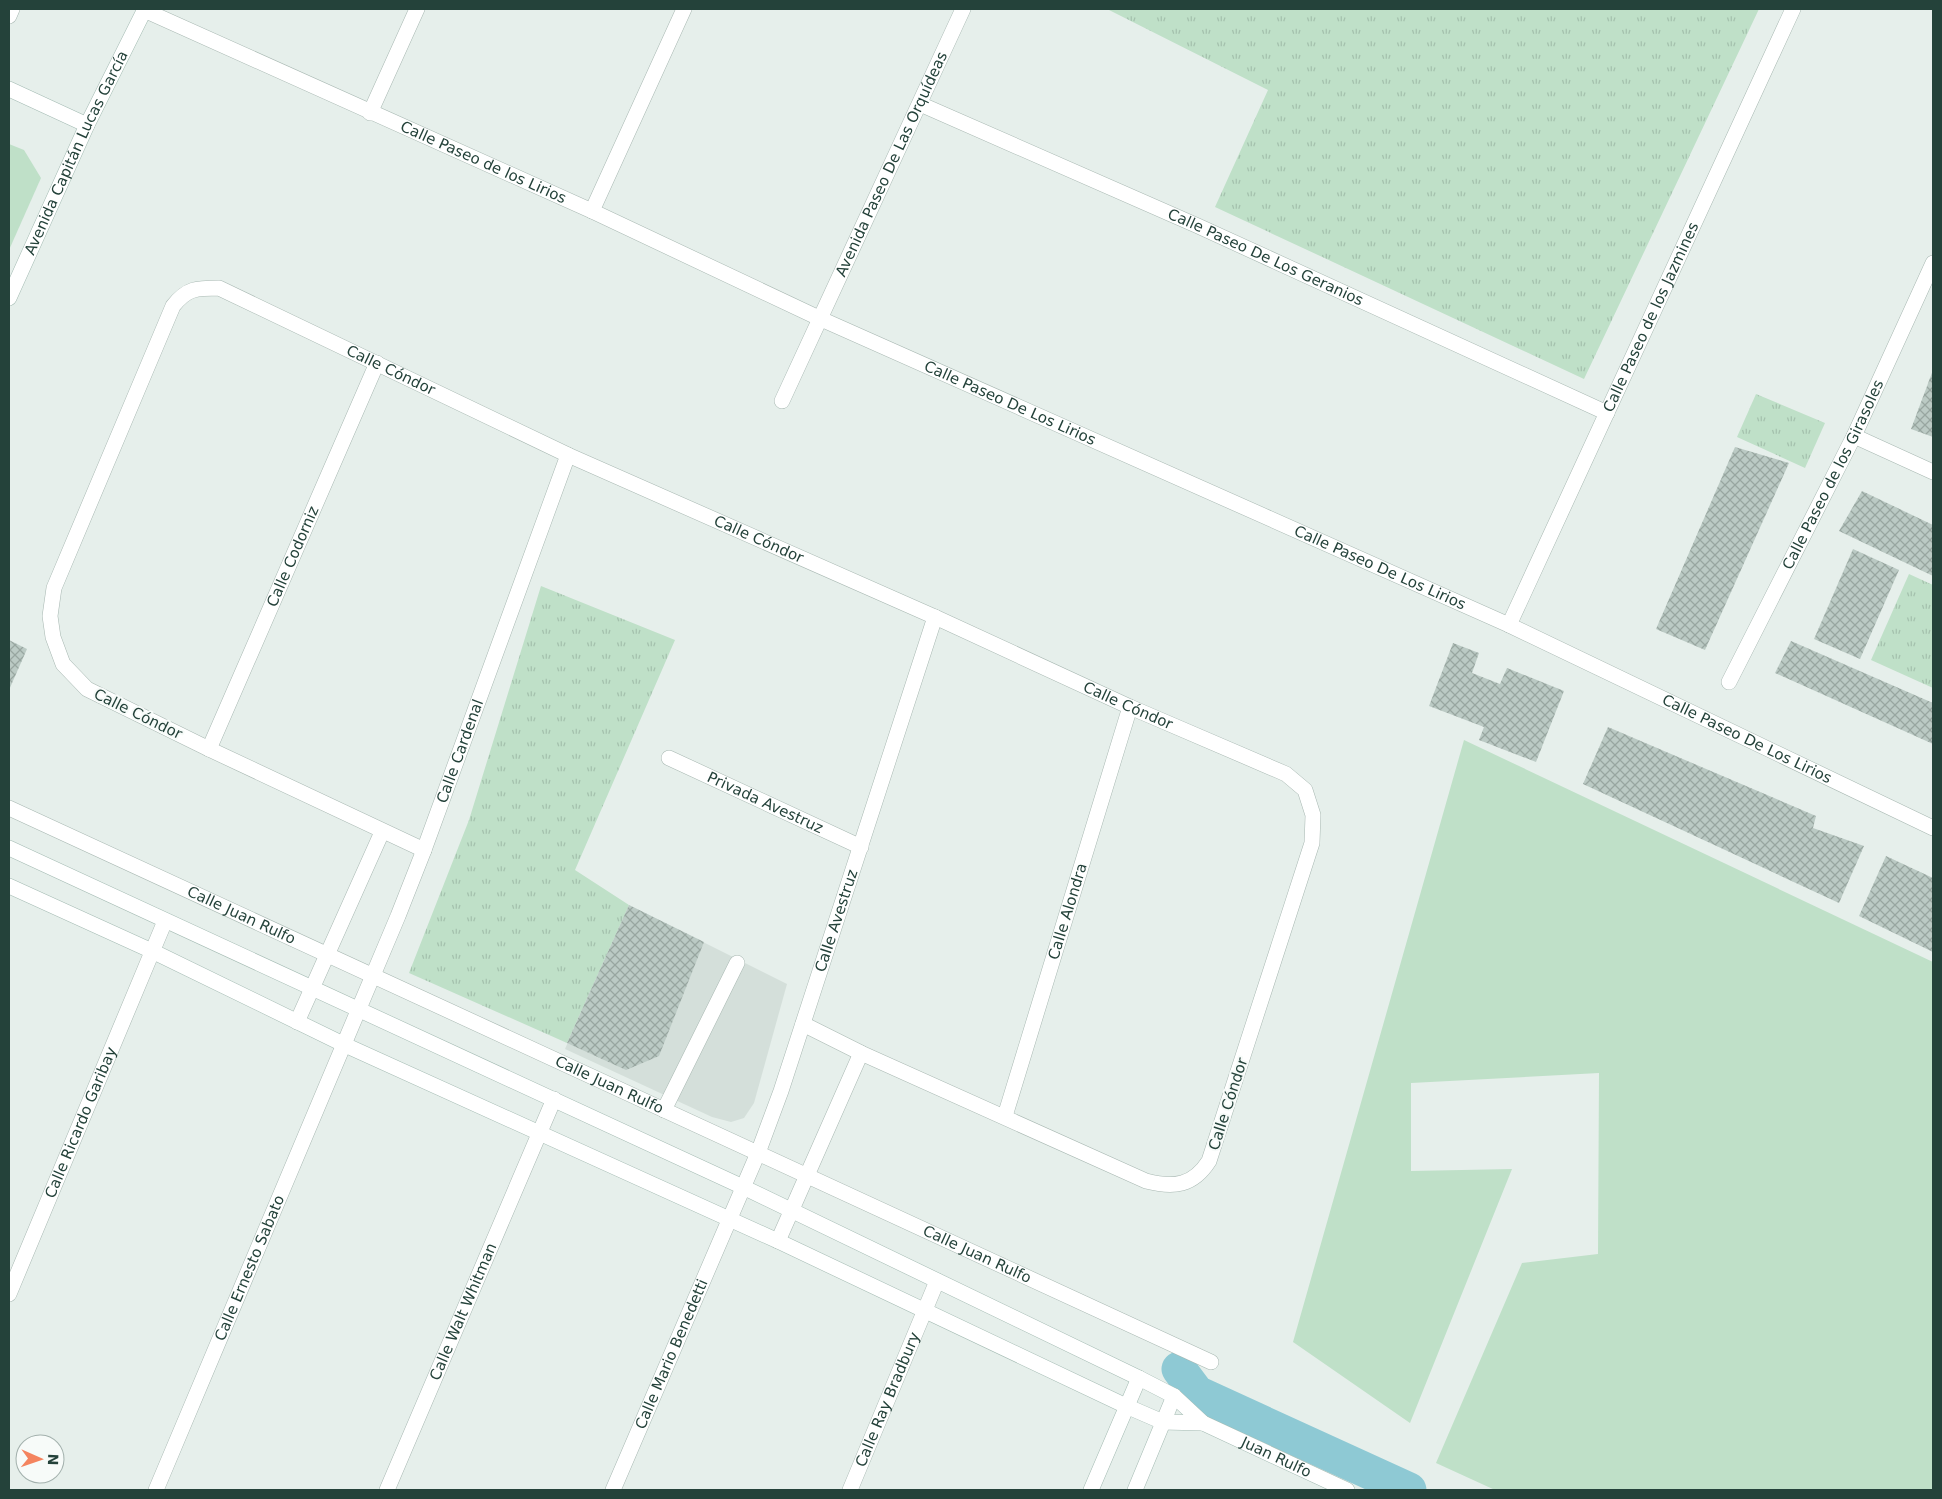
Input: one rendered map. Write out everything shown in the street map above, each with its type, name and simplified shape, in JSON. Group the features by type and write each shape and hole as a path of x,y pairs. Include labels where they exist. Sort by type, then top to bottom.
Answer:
{"street":[{"path":"9,16 12,9"},
{"path":"370,113 417,9"},
{"path":"592,211 684,9"},
{"name":"Avenida Paseo De Las Orquídeas","path":"782,401 963,9"},
{"name":"Calle Paseo de los Jazmines","path":"1509,625 1793,9"},
{"name":"Calle Paseo de los Lirios","path":"145,10 370,113 592,211 821,319"},
{"name":"Avenida Capitán Lucas García","path":"9,298 87,125 145,10"},
{"path":"9,89 87,125"},
{"name":"Calle Paseo De Los Geranios","path":"920,104 1198,226 1608,413"},
{"name":"Calle Paseo de los Girasoles","path":"1730,682 1854,436 1933,263"},
{"name":"Calle Cóndor","path":"424,850 382,832 87,689 63,664 53,637 50,616 54,588 173,306 182,294 199,288 219,288 568,455 935,617 1130,708 1286,774 1305,790 1313,814 1312,843 1209,1161 1201,1173 1189,1181 1176,1185 1163,1185 1146,1181 1006,1116 861,1053 803,1024"},
{"name":"Calle Paseo De Los Lirios","path":"821,319 1509,625 1933,828"},
{"name":"Calle Codorniz","path":"209,749 377,363"},
{"path":"1854,436 1933,472"},
{"name":"Calle Cardenal","path":"345,1045 424,850 568,455"},
{"name":"Calle Avestruz","path":"729,1220 758,1153 803,1024 935,617"},
{"name":"Calle Alondra","path":"1006,1116 1130,708"},
{"name":"Privada Avestruz","path":"669,758 861,847"},
{"name":"Calle Juan Rulfo","path":"9,808 1211,1362"},
{"path":"297,1022 382,832"},
{"path":"9,848 743,1187 1174,1396 1135,1490"},
{"path":"9,886 152,951 345,1045 778,1241 1163,1422"},
{"name":"Calle Ricardo Garibay","path":"9,1294 165,920"},
{"path":"664,1110 737,963"},
{"name":"Calle Ernesto Sabato","path":"156,1490 345,1045"},
{"path":"778,1241 861,1053"},
{"name":"Calle Walt Whitman","path":"387,1490 554,1099"},
{"name":"Calle Mario Benedetti","path":"613,1490 729,1220"},
{"name":"Calle Ray Bradbury","path":"850,1490 937,1281"},
{"path":"1091,1490 1139,1378"},
{"name":"Juan Rulfo","path":"1174,1396 1203,1423 1347,1490"},
{"name":"Juan Rulfo","path":"1163,1422 1203,1423"}],"shaded area":[{"path":"629,905 787,984 754,1103 744,1118 731,1122 712,1117 565,1049"}],"green space":[{"path":"1107,9 1759,9 1584,379 1215,207 1268,90"},
{"path":"9,144 24,150 41,178 9,250"},
{"path":"1756,394 1825,423 1805,468 1737,437"},
{"path":"1909,574 1933,585 1933,688 1871,660"},
{"path":"541,586 675,640 575,870 629,905 567,1043 409,973 469,820"},
{"path":"1464,740 1933,962 1933,1490 1495,1490 1436,1463 1522,1263 1598,1254 1599,1073 1411,1083 1411,1171 1512,1169 1410,1423 1293,1342"}],"building":[{"path":"1933,370 1933,437 1911,429"},
{"path":"1735,447 1789,463 1705,650 1656,629"},
{"path":"1862,491 1933,525 1933,576 1839,531"},
{"path":"1853,549 1899,570 1860,659 1814,639"},
{"path":"9,640 27,649 9,690"},
{"path":"1791,641 1933,703 1933,744 1775,673"},
{"path":"1453,643 1479,653 1472,673 1500,684 1507,668 1564,691 1536,762 1479,740 1484,727 1429,706"},
{"path":"1608,727 1816,816 1813,828 1864,846 1839,903 1583,784"},
{"path":"1886,856 1933,878 1933,952 1859,916"},
{"path":"629,905 704,942 659,1056 626,1070 567,1043"}],"waterway":[{"path":"1179,1369 1197,1393 1409,1490"}]}
